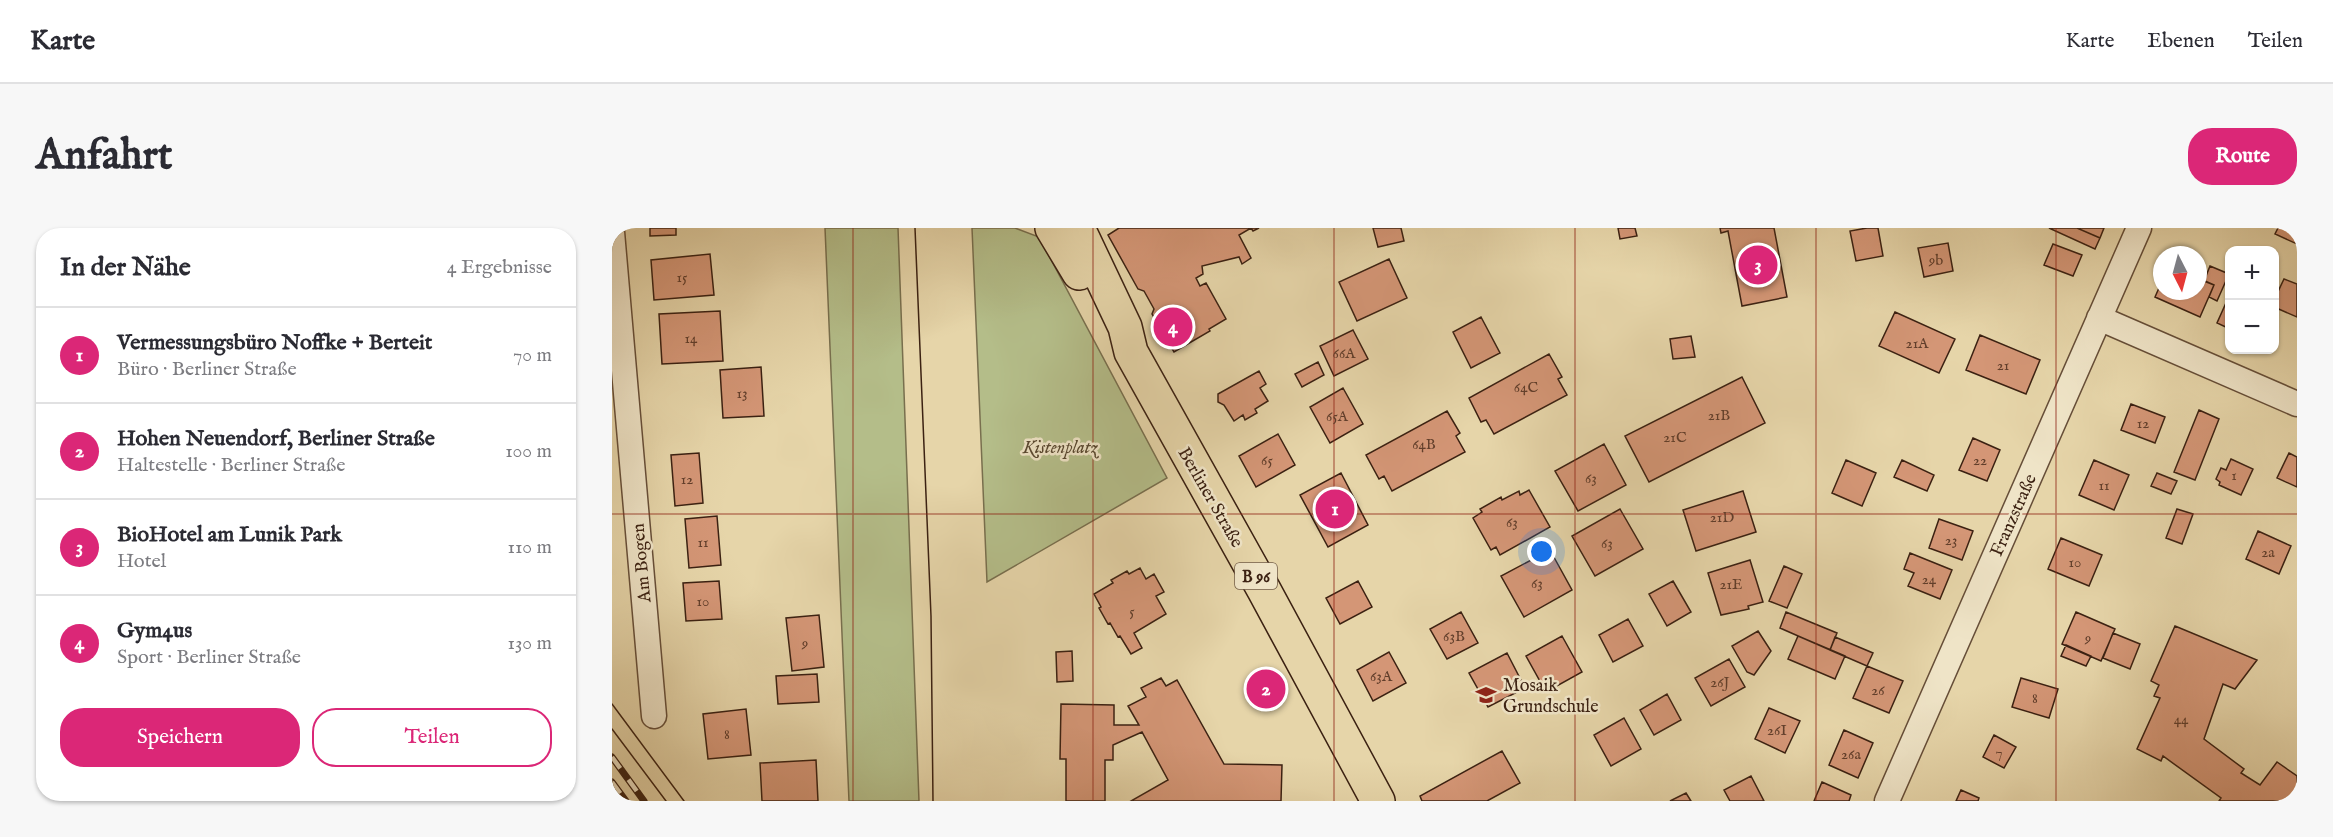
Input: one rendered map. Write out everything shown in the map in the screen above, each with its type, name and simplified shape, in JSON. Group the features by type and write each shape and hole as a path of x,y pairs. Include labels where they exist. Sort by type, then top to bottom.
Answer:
{"main road":[{"name":"Berliner Straße","path":"1052,228 1113,334 1131,352"},
{"name":"Berliner Straße","path":"1078,228 1125,327 1131,352 1264,590 1378,801"}],"street":[{"name":"Franzstraße","path":"1887,801 2139,228"},
{"name":"Am Bogen","path":"612,232 654,716"},
{"path":"2099,318 2297,404"}],"green space":[{"path":"825,228 898,228 919,801 849,801"},
{"name":"Kistenplatz","path":"972,228 1015,228 1039,237 1167,478 987,582"}],"building":[{"path":"650,228 676,228 676,235 650,236"},
{"path":"1119,228 1251,228 1239,235 1251,258 1242,264 1239,257 1202,266 1203,274 1196,278 1200,286 1206,283 1226,319 1174,352 1152,314 1154,309 1144,291 1138,289 1108,235"},
{"path":"1373,228 1401,228 1404,241 1378,247"},
{"path":"1618,228 1635,228 1637,236 1620,239"},
{"path":"1720,228 1774,228 1787,297 1742,306 1728,231 1721,233"},
{"path":"1878,228 1883,256 1856,261 1850,231"},
{"path":"2049,228 2077,228 2100,238 2095,249"},
{"path":"2077,228 2104,228 2100,238"},
{"path":"2278,228 2297,228 2297,244 2275,234"},
{"path":"1948,243 1953,271 1924,277 1918,248"},
{"path":"2053,244 2082,255 2073,276 2044,265"},
{"path":"710,254 714,295 654,300 651,260"},
{"path":"1389,259 1407,298 1357,321 1339,282"},
{"path":"2210,266 2225,272 2225,283 2217,301 2209,297 2214,285 2207,282"},
{"path":"2284,279 2297,284 2297,317 2279,309 2279,290"},
{"path":"2207,282 2214,285 2200,317 2162,300 2207,300"},
{"path":"2225,305 2225,327 2217,323"},
{"path":"720,311 723,361 662,364 659,314"},
{"path":"1895,312 1955,339 1939,373 1879,346"},
{"path":"1481,317 1500,353 1471,368 1453,332"},
{"path":"1353,330 1368,359 1334,376 1320,346"},
{"path":"1980,335 2040,360 2026,394 1966,370"},
{"path":"1691,336 1695,357 1673,359 1670,339"},
{"path":"1549,354 1562,377 1558,379 1567,395 1494,434 1486,420 1481,422 1469,398"},
{"path":"1318,362 1324,375 1302,387 1295,374"},
{"path":"761,367 764,416 723,418 720,370"},
{"path":"1259,371 1266,384 1260,388 1268,401 1255,409 1257,413 1245,420 1243,415 1234,421 1224,405 1218,402 1218,394"},
{"path":"1742,377 1765,423 1649,482 1625,436"},
{"path":"1343,388 1363,424 1330,443 1310,407"},
{"path":"2131,404 2165,417 2155,443 2121,430"},
{"path":"2199,410 2219,419 2195,480 2174,472"},
{"path":"1447,411 1460,433 1456,436 1465,452 1392,491 1384,476 1379,479 1366,455"},
{"path":"1278,434 1295,465 1256,487 1239,456"},
{"path":"1973,438 2000,450 1987,481 1959,470"},
{"path":"1604,444 1626,485 1578,511 1555,471"},
{"path":"699,453 703,503 675,506 671,455"},
{"path":"2289,453 2297,457 2297,487 2277,478"},
{"path":"2231,459 2253,469 2241,495 2219,485 2220,482 2216,479 2221,468 2226,470"},
{"path":"1846,460 1876,473 1862,506 1832,493"},
{"path":"1902,460 1934,475 1927,491 1894,477"},
{"path":"2094,460 2129,475 2114,510 2079,495"},
{"path":"1341,473 1368,525 1328,547 1300,495"},
{"path":"2157,473 2177,481 2171,494 2151,486"},
{"path":"1529,490 1550,527 1500,555 1496,547 1491,550 1473,518 1482,512 1480,509 1501,497 1502,500 1519,491 1520,495"},
{"path":"1743,491 1756,532 1696,551 1683,510"},
{"path":"1620,509 1643,549 1595,576 1572,536"},
{"path":"2177,509 2193,514 2182,544 2166,538"},
{"path":"717,516 721,565 689,568 685,519"},
{"path":"1939,519 1973,531 1962,560 1929,548"},
{"path":"2258,531 2291,546 2279,574 2246,559"},
{"path":"2061,538 2102,555 2089,586 2048,569"},
{"path":"1550,550 1572,590 1524,617 1501,576"},
{"path":"1910,553 1952,570 1940,599 1908,586 1914,573 1904,569"},
{"path":"1750,560 1763,602 1748,606 1749,609 1721,615 1708,573"},
{"path":"1784,566 1802,574 1787,608 1769,601"},
{"path":"1140,568 1146,579 1154,574 1164,592 1156,596 1166,614 1134,633 1142,648 1131,654 1120,636 1118,637 1110,623 1108,624 1094,594 1113,583 1111,580 1127,571 1129,574"},
{"path":"719,581 722,619 686,621 683,583"},
{"path":"1358,581 1372,607 1340,624 1326,598"},
{"path":"1673,581 1691,612 1667,626 1649,594"},
{"path":"1461,612 1478,643 1447,659 1430,629"},
{"path":"1786,612 1837,633 1830,650 1780,628"},
{"path":"2076,612 2115,629 2101,661 2062,644"},
{"path":"819,615 824,667 792,671 786,618"},
{"path":"1628,619 1643,646 1613,662 1599,635"},
{"path":"2175,626 2257,660 2235,689 2223,684 2204,739 2244,769 2241,773 2260,785 2277,762 2297,776 2297,801 2219,801 2221,798 2163,756 2161,761 2137,749 2160,698 2154,696 2159,685 2151,681"},
{"path":"1758,631 1771,651 1754,675 1747,672 1732,646"},
{"path":"2113,633 2140,644 2130,669 2103,658"},
{"path":"1562,636 1582,672 1546,692 1526,656"},
{"path":"1798,636 1845,656 1835,679 1788,659"},
{"path":"1835,637 1873,653 1867,666 1830,650"},
{"path":"2066,645 2091,656 2086,666 2061,656"},
{"path":"1072,651 1073,681 1057,682 1056,652"},
{"path":"1389,652 1406,683 1373,701 1357,670"},
{"path":"1507,653 1525,688 1488,707 1469,673"},
{"path":"1729,659 1745,687 1711,706 1695,678"},
{"path":"1867,666 1903,681 1889,713 1853,698"},
{"path":"817,674 819,702 778,704 776,676"},
{"path":"1161,678 1166,686 1177,680 1224,764 1282,765 1281,801 1131,801 1168,780 1142,732 1113,745 1113,760 1105,760 1105,801 1066,801 1066,759 1060,759 1061,704 1114,705 1114,725 1139,725 1128,706 1146,697 1141,688"},
{"path":"2021,678 2058,689 2049,718 2012,707"},
{"path":"1667,694 1681,720 1654,735 1640,710"},
{"path":"1769,708 1800,721 1785,753 1755,739"},
{"path":"746,709 751,755 708,759 703,714"},
{"path":"1624,718 1641,749 1611,766 1594,735"},
{"path":"1844,730 1873,743 1858,778 1829,765"},
{"path":"1994,735 2016,747 2004,768 1983,757"},
{"path":"1502,751 1520,783 1487,801 1422,801 1420,796"},
{"path":"816,760 818,801 762,801 760,763"},
{"path":"1751,776 1764,801 1730,801 1724,790"},
{"path":"1822,782 1851,795 1849,801 1814,801"},
{"path":"1961,790 1979,798 1978,801 1956,801"},
{"path":"1686,793 1691,801 1670,801"}],"tram line":[{"path":"915,228 931,616 933,801"},
{"path":"612,704 684,801"},
{"path":"612,729 666,801"}],"railway":[{"path":"612,757 644,801"},
{"path":"612,782 626,801"}],"place":[{"name":"BioHotel am Lunik Park","path":"1758,265"},
{"name":"Gym4us","path":"1173,327"},
{"name":"Vermessungsbüro Noffke + Berteit","path":"1335,509"},
{"name":"Hohen Neuendorf, Berliner Straße","path":"1266,689"},
{"name":"Mosaik Grundschule","path":"1486,695"}]}
